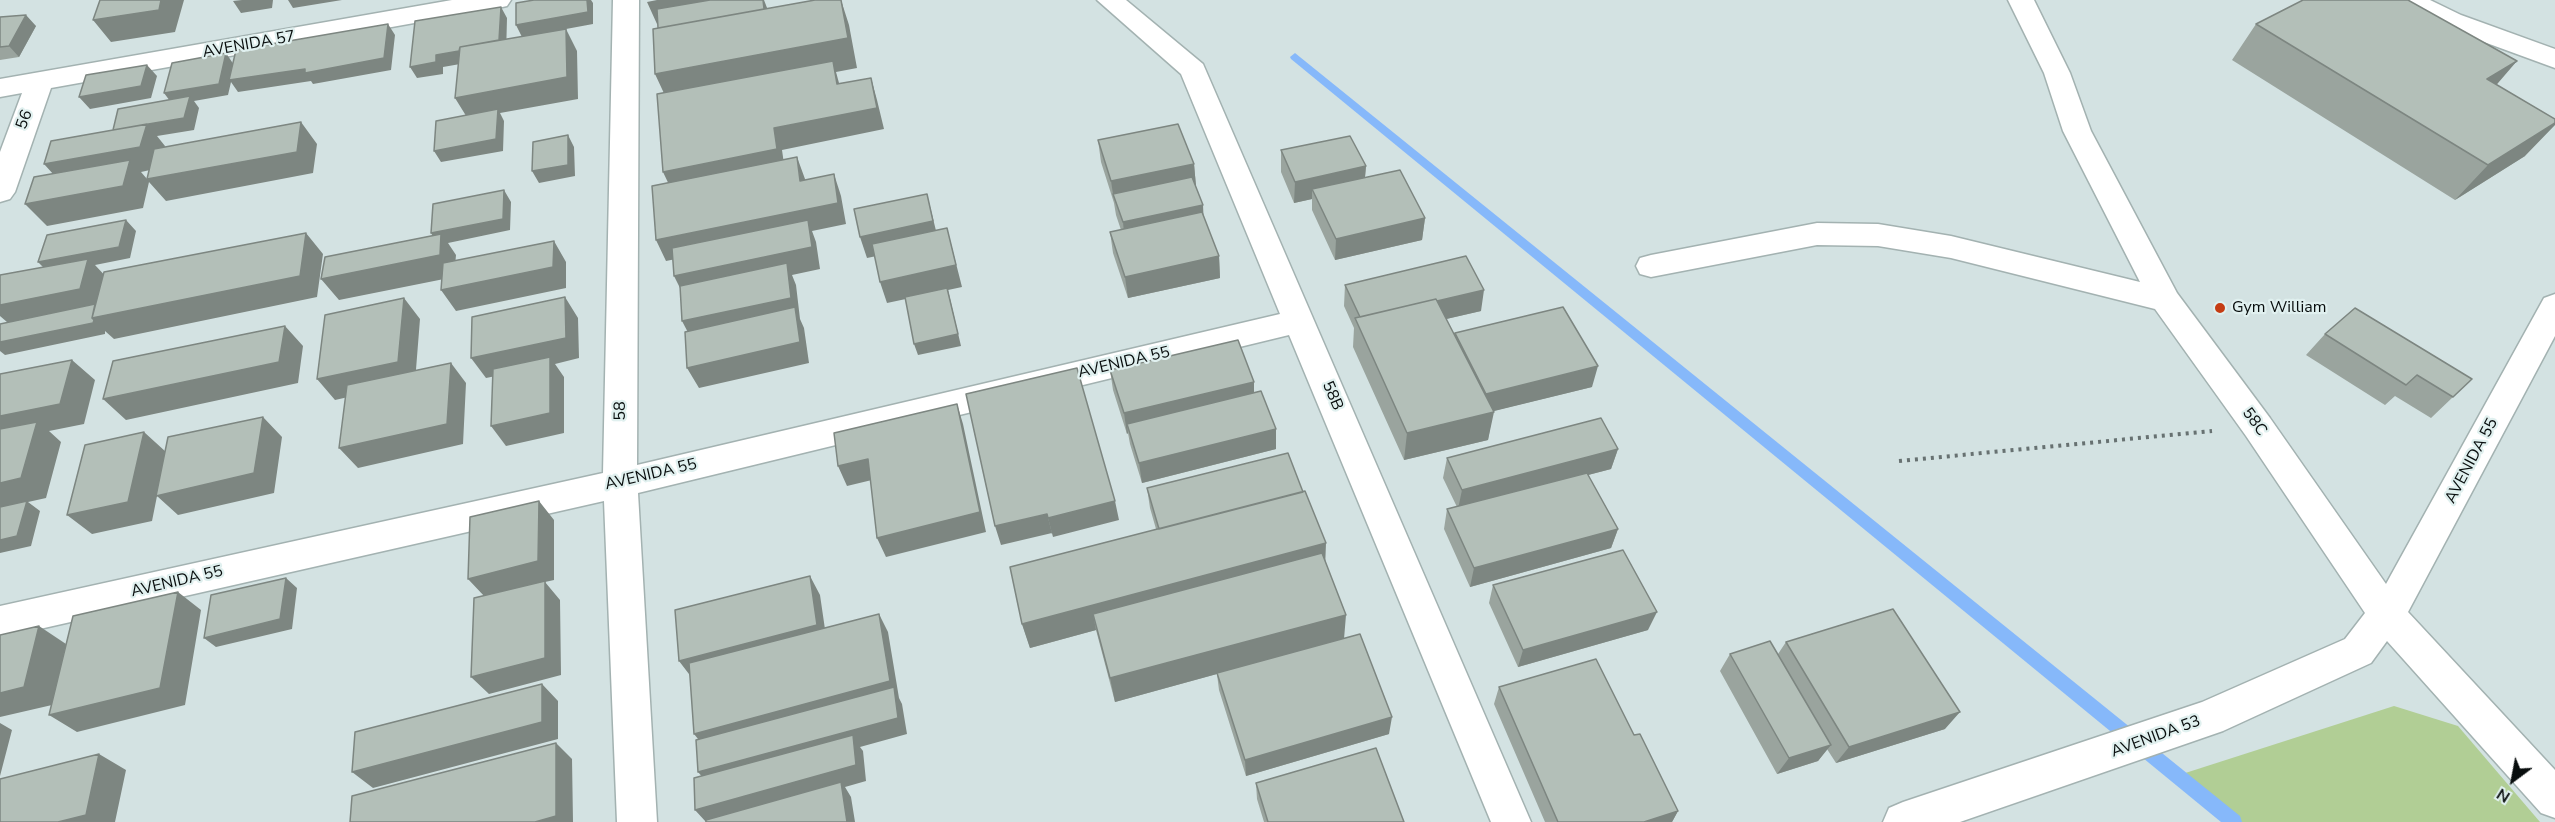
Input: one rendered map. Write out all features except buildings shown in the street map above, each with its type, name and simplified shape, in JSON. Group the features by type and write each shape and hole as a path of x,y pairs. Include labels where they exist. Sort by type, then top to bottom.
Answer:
{"street":[{"name":"AVENIDA 57","path":"0,88 39,83 498,0"},
{"name":"58","path":"626,0 620,483 637,822"},
{"name":"58B","path":"1110,0 1193,70 1511,822"},
{"name":"58C","path":"2021,0 2028,10 2057,73 2077,131 2165,300 2258,427 2387,615 2555,799"},
{"path":"2409,0 2452,21 2555,59"},
{"name":"56","path":"0,192 39,83"},
{"path":"1651,266 1817,234 1878,235 1951,247 2165,300"},
{"name":"AVENIDA 55","path":"2387,615 2555,306"},
{"name":"AVENIDA 55","path":"0,622 620,483 1300,321"},
{"name":"AVENIDA 53","path":"1903,822 2209,718 2358,651 2387,615"}],"path":[{"path":"1899,461 2258,427"}],"green space":[{"path":"2394,706 2458,726 2540,822 2234,822 2176,776"}],"waterway":[{"path":"1295,57 2234,822"}],"place":[{"name":"Gym William","path":"2220,308"}]}
